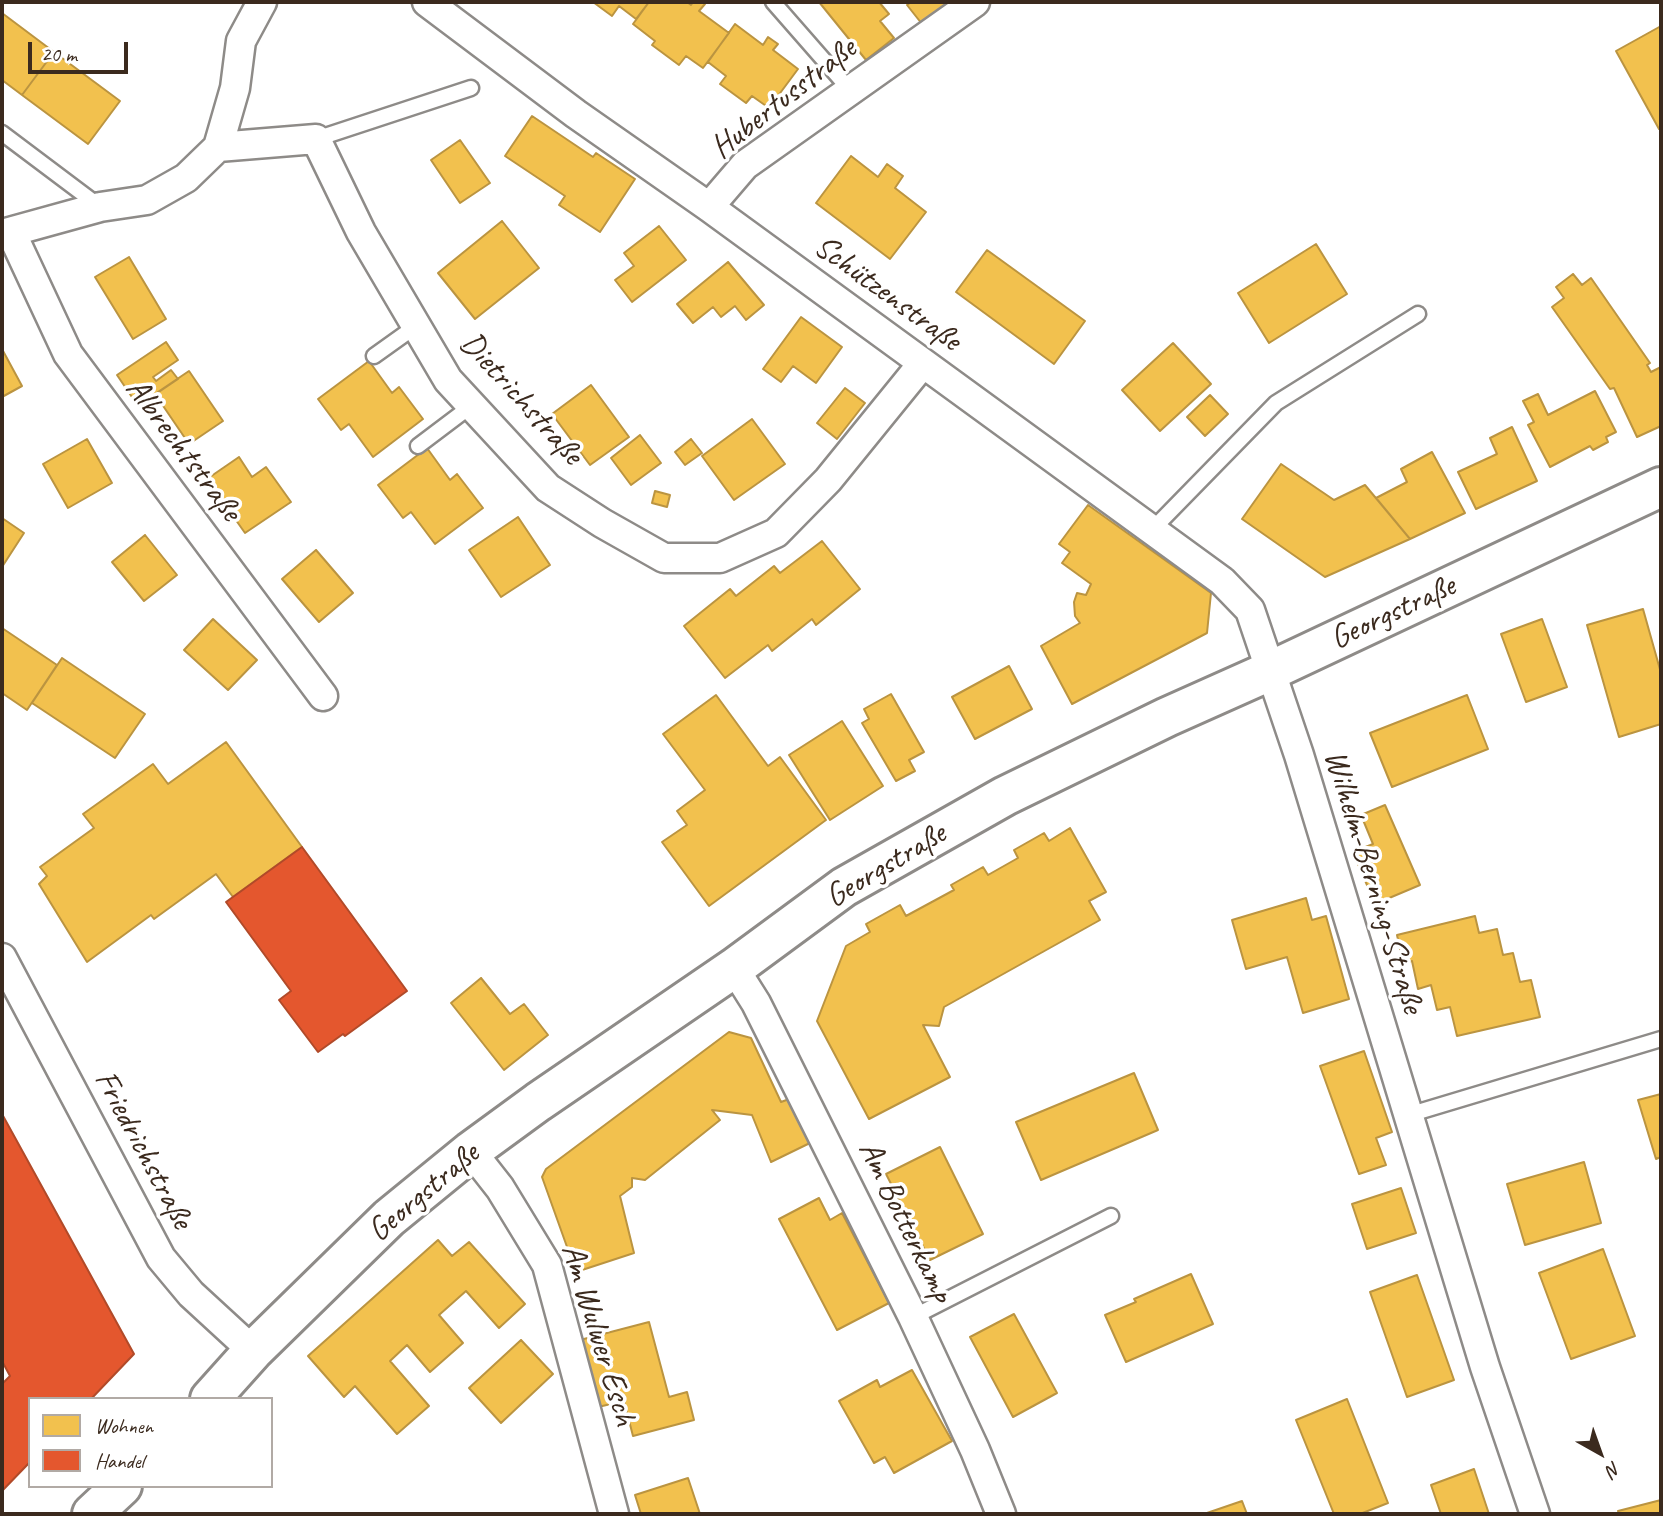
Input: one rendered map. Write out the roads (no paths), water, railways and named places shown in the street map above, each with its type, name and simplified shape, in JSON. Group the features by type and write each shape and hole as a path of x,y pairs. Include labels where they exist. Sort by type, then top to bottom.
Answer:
{"main road":[{"name":"Georgstraße","path":"213,1397 253,1351 389,1218 471,1151 734,968 844,887 1005,796 1167,717 1661,487"},
{"path":"92,1514 120,1488"}],"street":[{"path":"7,233 100,207 147,200 186,178 218,147 235,88 241,41 262,2"},
{"name":"Schützenstraße","path":"427,2 576,114 709,207 1222,581 1250,610 1270,671"},
{"name":"Hubertusstraße","path":"709,207 745,165 975,2"},
{"path":"218,147 316,139"},
{"name":"Dietrichstraße","path":"316,139 361,232 448,380 548,488 664,558 720,558 776,533 828,480 923,363"},
{"name":"Albrechtstraße","path":"7,233 68,354 323,696"},
{"name":"Wilhelm-Berning-Straße","path":"1270,671 1299,755 1485,1367 1535,1514"},
{"name":"Friedrichstraße","path":"2,958 161,1258 191,1294 253,1351"},
{"name":"Am Botterkamp","path":"734,968 756,1003 913,1317 975,1450 1001,1514"},
{"name":"Am Wulwer Esch","path":"471,1151 500,1188 547,1265 614,1514"}],"lane":[{"path":"773,2 850,90"},
{"path":"316,139 471,88"},
{"path":"2,133 100,207"},
{"path":"1152,531 1276,403 1418,314"},
{"path":"374,356 416,326"},
{"path":"418,446 471,406"},
{"path":"1408,1115 1661,1039"},
{"path":"913,1317 1111,1216"}]}
